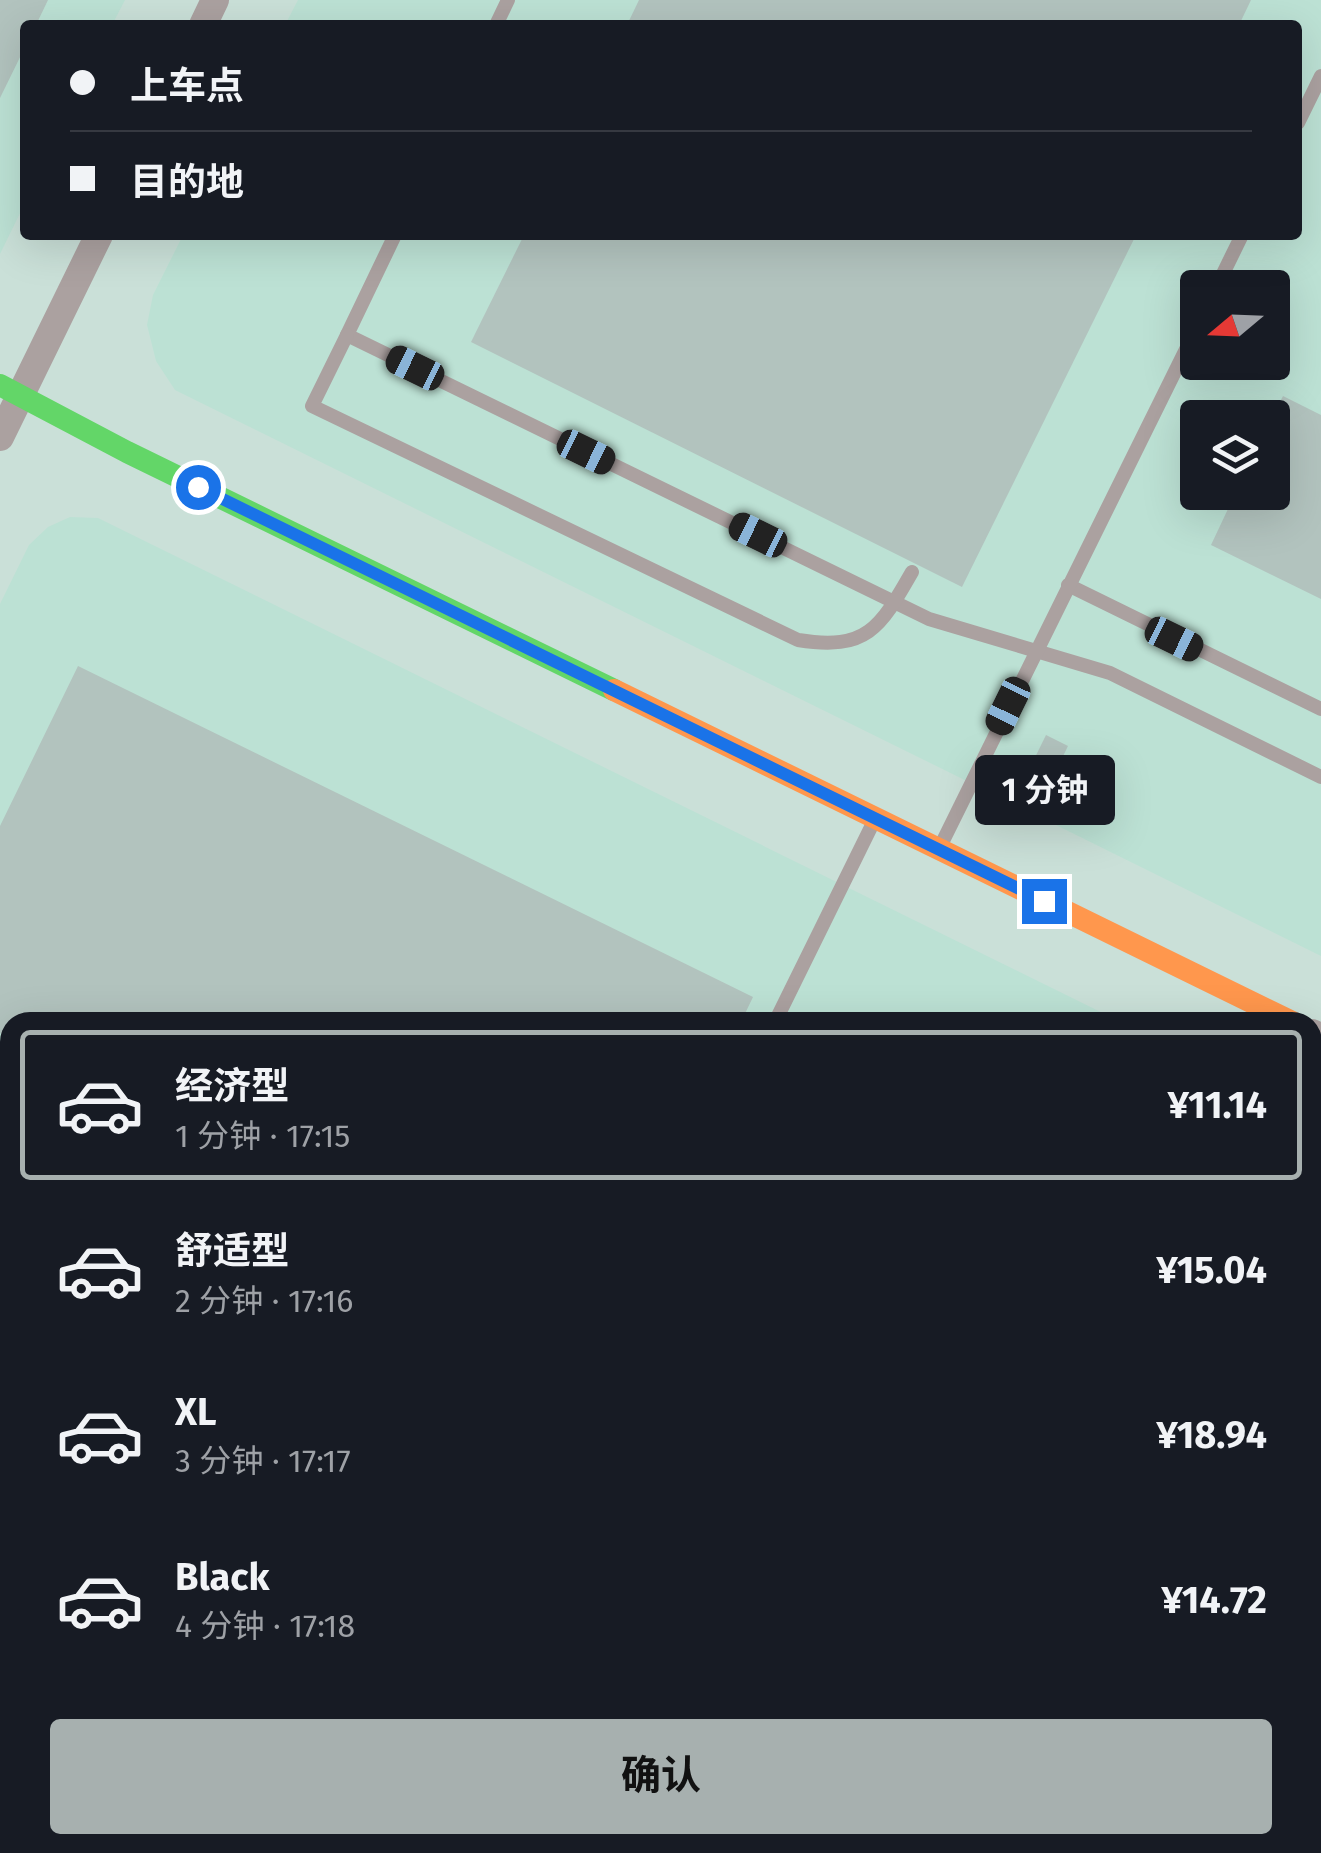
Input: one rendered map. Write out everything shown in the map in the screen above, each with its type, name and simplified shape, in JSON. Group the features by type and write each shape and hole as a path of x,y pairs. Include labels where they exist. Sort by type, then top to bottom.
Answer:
{"street":[{"path":"0,437 10,390 96,240"},
{"path":"10,390 127,452 1272,1012"}],"lane":[{"path":"1302,115 1321,76"},
{"path":"393,240 312,406 798,640 831,645 872,630 912,572"},
{"path":"1225,270 1240,240"},
{"path":"347,334 929,619 1110,673 1321,778"},
{"path":"938,849 1180,360"},
{"path":"1068,586 1321,709"},
{"path":"780,1012 875,818"}],"shaded area":[{"path":"0,0 125,0 115,20 20,20 20,213 0,254"},
{"path":"298,0 1321,0 1321,956 175,390 156,361 147,325 153,295 180,240 1302,240 1302,20 288,20"},
{"path":"70,517 98,518 1101,1012 0,1012 0,604 29,545 48,527"}],"building":[{"path":"0,0 48,0 38,20 20,20 20,57 0,98"},
{"path":"639,0 1251,0 1241,20 629,20"},
{"path":"522,240 1134,240 962,587 471,342"},
{"path":"1283,396 1321,415 1321,599 1211,545 1228,510 1290,510 1290,400 1281,400"},
{"path":"78,666 753,997 746,1012 0,1012 0,826"},
{"path":"1046,735 1068,746 1045,793 1023,782"}],"traffic: fast":[{"path":"0,385 127,452 614,690"}],"traffic: slow":[{"path":"614,690 1272,1012"}],"route":[{"path":"198,487 1044,901"}]}
